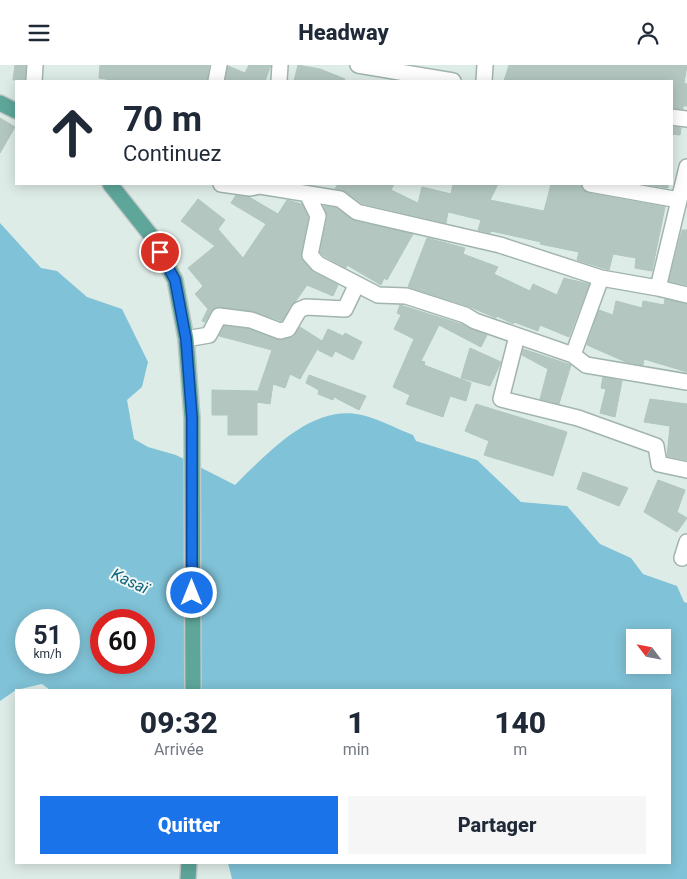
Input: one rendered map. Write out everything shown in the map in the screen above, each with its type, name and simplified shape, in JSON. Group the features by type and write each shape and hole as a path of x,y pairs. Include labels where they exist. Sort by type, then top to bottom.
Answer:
{"main road":[{"path":"0,103 15,110"},
{"path":"111,185 153,239 175,280 186,339 192,418 192,689"},
{"path":"188,879 189,864"}],"street":[{"path":"34,80 35,65"},
{"path":"216,80 219,65"},
{"path":"278,80 280,65"},
{"path":"362,65 447,80"},
{"path":"484,80 486,65"},
{"path":"673,117 687,119"},
{"path":"658,288 687,167"},
{"path":"227,185 250,189 260,185 340,199 356,212 500,245 601,278 687,295"},
{"path":"596,185 679,200"},
{"path":"308,194 318,215 310,255 318,264 378,295 414,298 573,355 586,365 687,382"},
{"path":"573,355 601,278"},
{"path":"186,339 209,335 219,316 251,320 280,331 288,329 299,310 306,307 345,309 357,284"},
{"path":"517,336 501,399 578,418 656,446 659,464 687,470"},
{"path":"682,558 687,542"}],"water":[{"name":"Kasaï","path":"0,223 41,268 57,271 87,297 122,309 148,362 142,387 127,400 134,439 148,447 176,455 235,485 292,433 309,423 326,416 344,413 362,415 413,435 416,441 477,460 521,502 567,506 600,544 631,558 643,574 677,586 684,602 687,603 687,879 232,879 228,864 671,864 671,689 49,689 42,684 15,689 0,701"}],"building":[{"path":"15,65 26,65 25,80 13,80"},
{"path":"100,65 209,65 207,80 112,80 99,78"},
{"path":"249,65 271,65 265,80 225,80 228,66 245,73"},
{"path":"298,65 320,69 345,79 344,80 294,80"},
{"path":"509,65 687,65 684,83 687,84 687,106 683,106 683,109 673,108 673,80 504,80"},
{"path":"0,118 15,127 0,153"},
{"path":"673,126 681,128 680,135 673,134"},
{"path":"337,185 394,185 391,190 418,203 422,187 451,194 453,185 498,185 490,200 544,211 551,185 581,185 584,191 588,193 665,207 652,271 635,268 636,258 613,254 609,270 577,260 579,252 491,231 490,233 478,230 481,220 448,212 446,223 361,203 345,191 335,189"},
{"path":"648,185 668,185 668,188"},
{"path":"236,195 249,197 278,214 287,200 302,204 308,217 301,258 313,272 338,285 333,296 307,285 282,321 252,311 220,307 211,311 205,322 202,321 208,309 195,294 203,286 188,268 215,246 181,221 198,199 225,220 218,229 243,258 266,224 231,203"},
{"path":"324,206 336,208 355,221 413,234 387,280 384,278 381,285 347,265 346,268 320,252 327,218"},
{"path":"682,230 687,230 687,285 669,281"},
{"path":"427,238 465,248 463,254 498,267 494,274 530,291 533,284 557,295 564,278 589,284 569,337 540,325 538,331 514,322 513,324 497,316 496,318 468,306 408,287"},
{"path":"665,299 687,304 687,372 644,359 643,365 626,362 587,345 599,310 613,315 616,301 642,308 643,301 664,305"},
{"path":"400,305 461,324 487,335 481,347 439,325 421,361 425,362 424,365 471,383 466,401 450,396 443,417 406,404 410,395 393,387 414,339 394,329 401,315 397,313"},
{"path":"224,326 249,329 282,340 293,337 300,327 322,341 300,379 290,374 285,388 273,384 270,404 257,402 257,435 228,435 228,415 212,415 212,390 257,391 257,394 272,350 219,336"},
{"path":"328,329 343,336 345,333 362,342 353,360 335,351 332,357 318,350"},
{"path":"470,348 501,362 490,386 461,378"},
{"path":"523,349 571,365 559,404 540,399 548,369 522,355"},
{"path":"309,375 366,396 359,410 334,397 333,400 318,394 319,390 306,383"},
{"path":"603,377 622,381 615,417 600,413 606,389 601,388"},
{"path":"650,399 687,404 687,460 667,456 670,426 644,422"},
{"path":"476,404 567,432 553,476 484,455 489,441 465,431"},
{"path":"583,472 628,488 619,506 577,489"},
{"path":"658,480 685,490 677,512 687,518 677,532 644,512"}],"route":[{"path":"160,252 175,280 186,339 192,418 192,593"}]}
